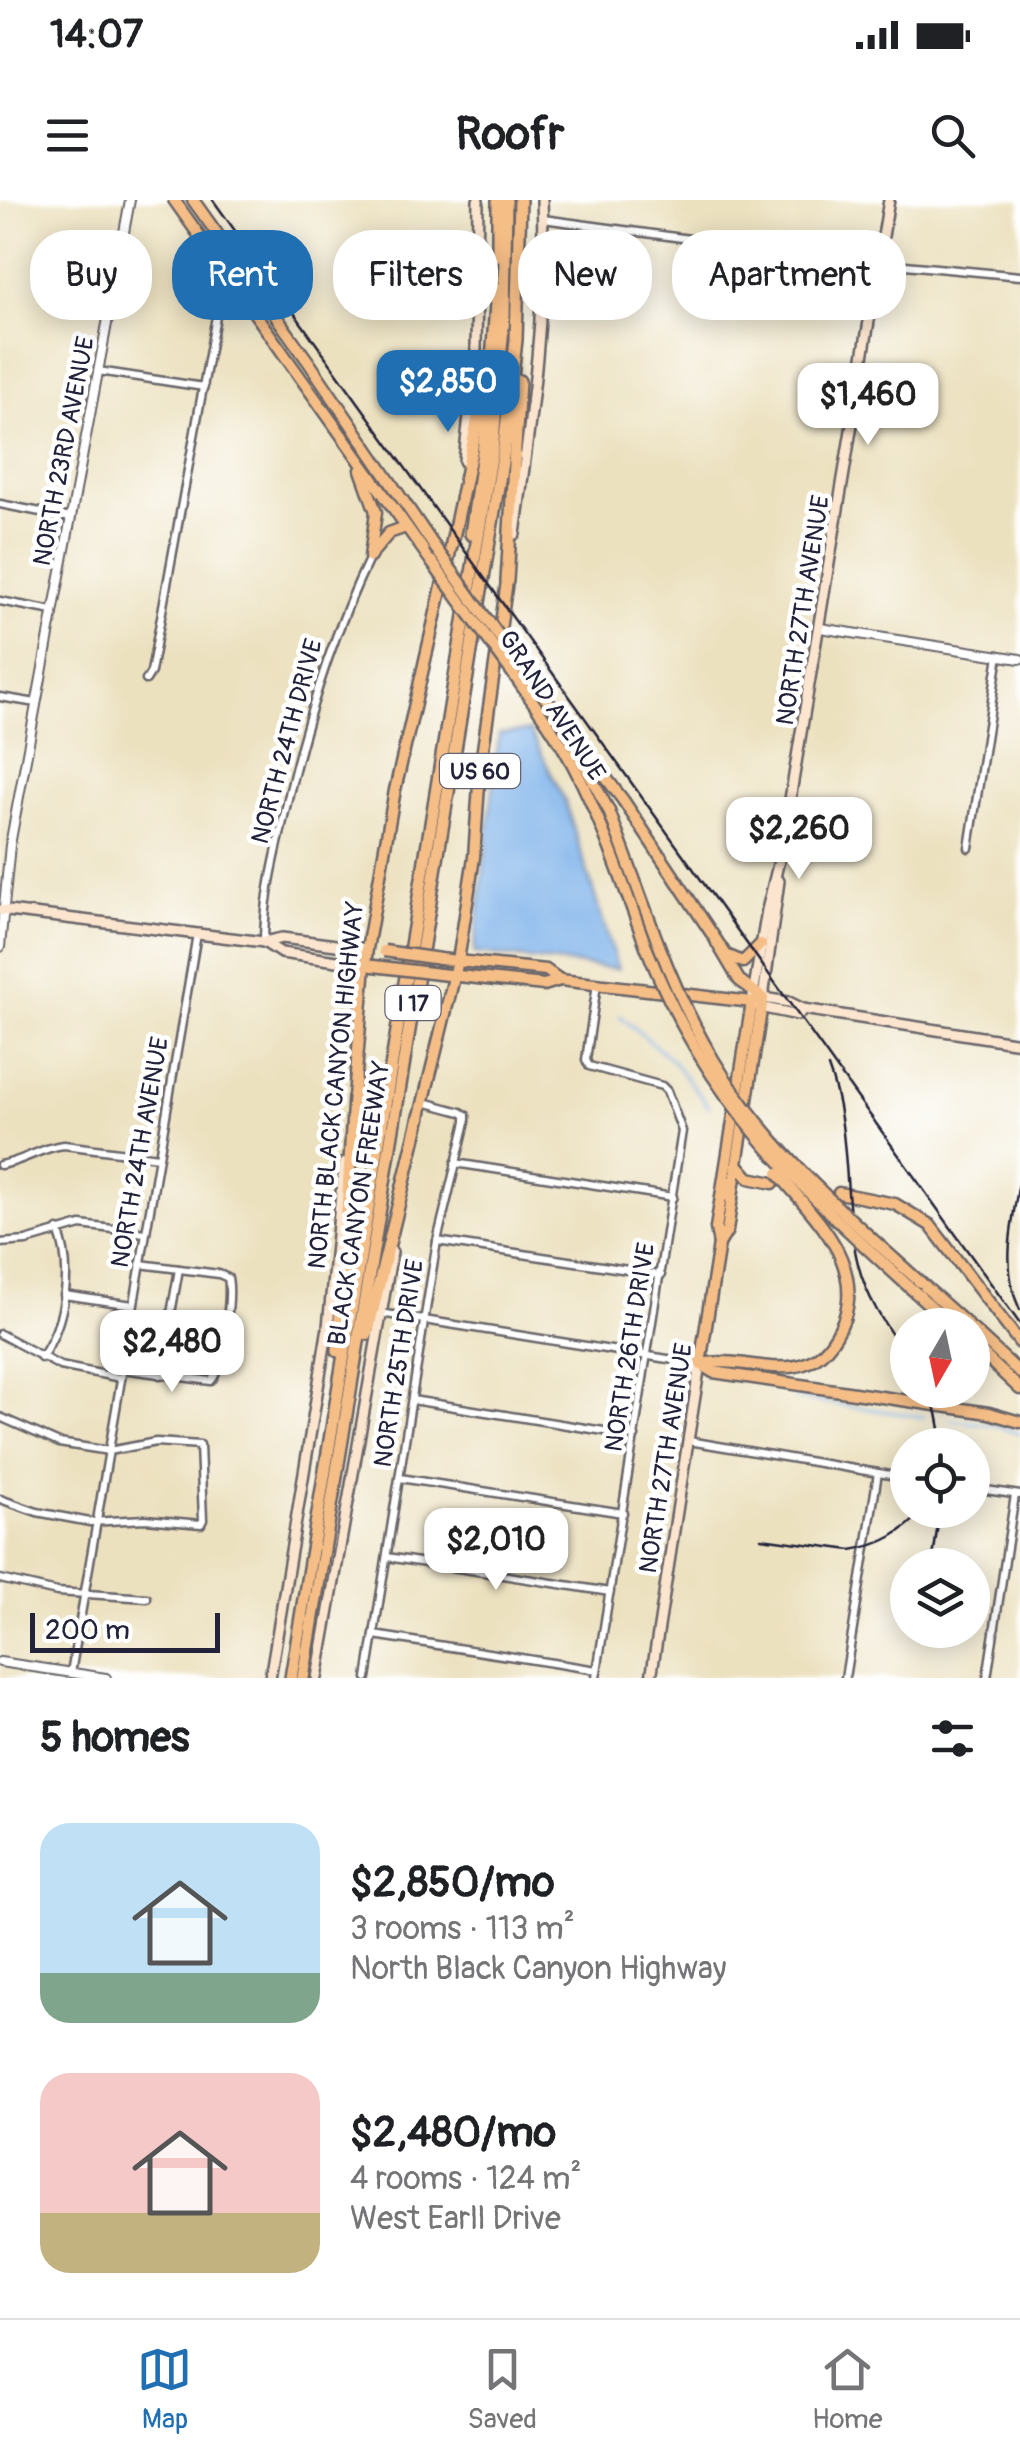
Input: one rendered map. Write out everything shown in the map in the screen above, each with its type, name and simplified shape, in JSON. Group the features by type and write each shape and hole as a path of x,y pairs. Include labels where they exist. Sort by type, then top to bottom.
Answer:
{"highway":[{"name":"BLACK CANYON FREEWAY","path":"288,1678 483,453 495,336 498,200"},
{"path":"288,1678 492,451 504,316 506,200"},
{"name":"BLACK CANYON FREEWAY","path":"303,1678 509,415 520,200"},
{"path":"506,581 519,403 517,312"},
{"name":"US 60","path":"452,542 495,336"},
{"path":"338,1351 354,1097"},
{"path":"354,1371 366,1337 420,1116"}],"main road":[{"name":"GRAND AVENUE","path":"174,200 196,230"},
{"name":"GRAND AVENUE","path":"193,200 215,230"},
{"name":"NORTH BLACK CANYON HIGHWAY","path":"270,1678 328,1328 367,948 396,790 452,542 468,437 476,352 478,200"},
{"path":"506,581 536,369 542,200"},
{"name":"NORTH 27TH AVENUE","path":"885,230 890,200"},
{"name":"GRAND AVENUE","path":"261,320 560,744 581,781 653,946 696,1030 751,1115 806,1178 936,1308"},
{"name":"GRAND AVENUE","path":"278,320 533,682 603,796 671,1005 708,1074 788,1175 945,1308"},
{"name":"NORTH 27TH AVENUE","path":"651,1678 719,1244 716,1228 726,1155 757,1000 870,320"},
{"path":"356,454 376,512 370,557"},
{"path":"370,557 389,533 406,526"},
{"name":"US 60","path":"458,961 506,581"},
{"path":"533,682 637,820 734,974 757,1000"},
{"name":"NORTH 27TH AVENUE","path":"719,1244 727,1231 732,1200 761,944 782,848"},
{"path":"1,910 264,942 282,938 546,970 560,980"},
{"path":"264,942 281,953 365,965 544,986 560,980 757,1000 798,1015 803,1009 1020,1043"},
{"path":"716,943 730,958 740,962 749,959 761,944"},
{"path":"317,1678 379,1313 420,1116 458,961"},
{"path":"700,1364 716,1361 774,1370 796,1366 828,1346 844,1319 849,1299 849,1278 839,1252 728,1108 708,1074"},
{"path":"726,1155 727,1192 732,1200"},
{"path":"737,1164 749,1178 772,1182"},
{"path":"839,1193 895,1204 923,1219 948,1245 1020,1343"},
{"name":"GRAND AVENUE","path":"990,1345 1020,1373"},
{"path":"990,1360 1020,1388"},
{"path":"700,1364 714,1372 988,1412 1020,1422"}],"street":[{"name":"NORTH 23RD AVENUE","path":"0,947 10,846 130,200"},
{"path":"543,219 672,236"},
{"path":"906,266 1020,276"},
{"path":"146,680 151,672 216,320"},
{"path":"98,372 204,387"},
{"path":"0,504 71,518"},
{"name":"NORTH 24TH DRIVE","path":"264,942 272,872 302,743 340,620 370,557"},
{"path":"0,601 54,611"},
{"path":"820,628 1020,659"},
{"path":"970,848 999,656"},
{"path":"0,697 36,704"},
{"name":"NORTH 24TH AVENUE","path":"64,1674 84,1595 197,934"},
{"name":"NORTH 26TH DRIVE","path":"597,983 586,1060 589,1066 662,1086 682,1132 597,1674"},
{"name":"NORTH 25TH DRIVE","path":"368,1678 437,1241 466,1115 424,1102"},
{"path":"0,1164 24,1159 50,1146 64,1145 158,1157"},
{"path":"455,1163 673,1198"},
{"path":"0,1243 26,1240 80,1224 145,1233"},
{"path":"41,1358 58,1323 64,1295 66,1257 58,1230"},
{"path":"437,1241 661,1275"},
{"path":"0,1334 41,1358 74,1371 136,1371 210,1381 217,1374 229,1301 228,1278 140,1264"},
{"path":"160,1375 179,1269"},
{"path":"64,1295 133,1305"},
{"path":"379,1313 700,1364"},
{"path":"412,1400 635,1436"},
{"path":"0,1416 59,1443 108,1451 156,1442 200,1446 202,1524 146,1519 97,1522 52,1516 0,1499"},
{"path":"688,1441 890,1476"},
{"path":"845,1678 878,1474"},
{"path":"400,1478 623,1513"},
{"path":"987,1678 1018,1495 990,1491"},
{"path":"387,1556 610,1592"},
{"path":"0,1579 84,1595 146,1598"},
{"path":"374,1635 597,1674"},
{"path":"0,1662 106,1678"}],"water":[{"path":"530,731 565,801 618,969 474,953 499,734"}],"waterway":[{"path":"620,1016 672,1060 709,1107"},
{"path":"794,1398 924,1417"},
{"path":"951,1420 995,1425 1020,1434"}],"railway":[{"path":"213,200 1020,1324"},
{"path":"828,1067 841,1115 858,1264 890,1331"},
{"path":"1020,1176 1009,1260 1020,1310"},
{"path":"935,1408 940,1428"},
{"path":"761,1538 851,1550 873,1545 904,1528"},
{"path":"934,1548 937,1528"}]}
